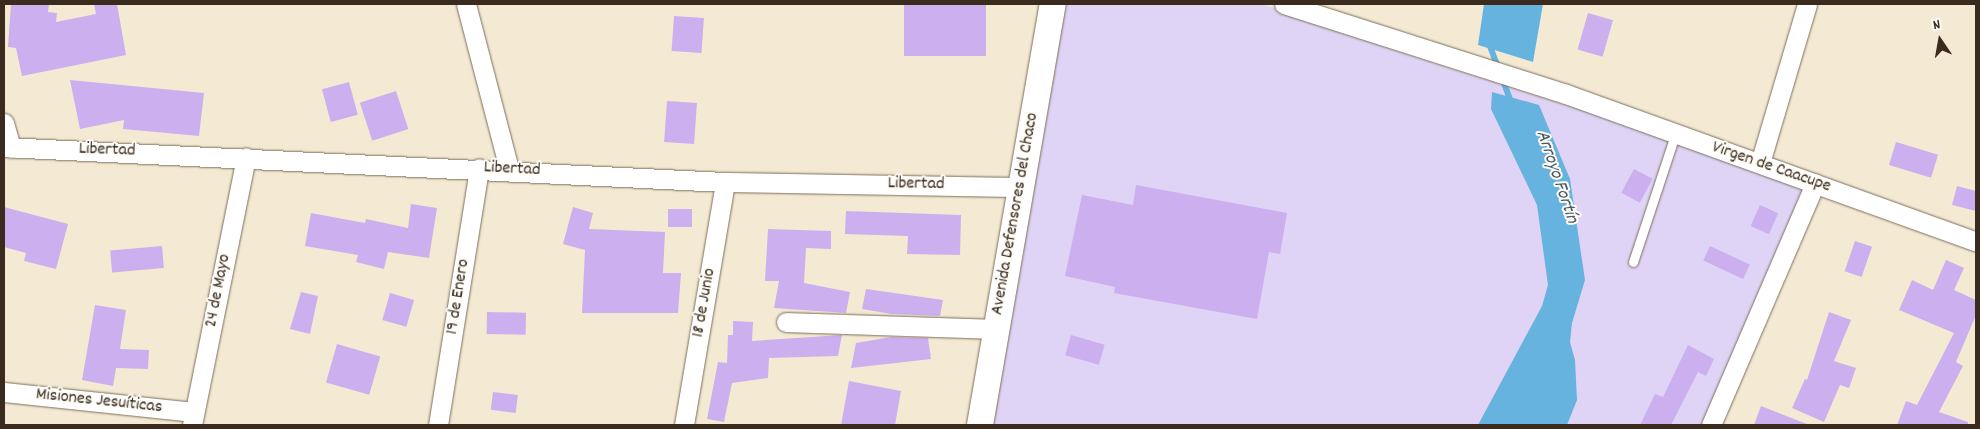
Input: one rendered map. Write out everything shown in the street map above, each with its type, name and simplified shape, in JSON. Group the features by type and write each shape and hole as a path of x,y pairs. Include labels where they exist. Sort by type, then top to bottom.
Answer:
{"main road":[{"name":"Avenida Defensores del Chaco","path":"980,425 1019,188 1053,4"}],"street":[{"path":"466,4 509,169"},
{"name":"Virgen de Caacupe","path":"1284,4 1566,94 1675,135 1760,163 1976,242"},
{"path":"1760,163 1807,4"},
{"path":"4,123 7,147"},
{"name":"Libertad","path":"7,147 509,169 725,182 1019,188"},
{"name":"24 de Mayo","path":"193,418 246,157"},
{"name":"19 de Enero","path":"438,425 479,168"},
{"name":"18 de Junio","path":"684,425 725,182"},
{"path":"1711,425 1815,183"},
{"path":"786,322 996,329"},
{"name":"Misiones Jesuíticas","path":"4,392 193,418"}],"lane":[{"path":"1633,262 1675,135"}],"shaded area":[{"path":"1055,4 1262,4 1415,57 1814,184 1706,425 986,425"}],"water":[{"path":"1484,4 1543,4 1533,62 1478,45"},
{"path":"1492,92 1539,105 1570,179 1585,280 1572,323 1570,342 1575,360 1577,400 1567,425 1478,425 1542,306 1548,285 1537,205 1491,109"}],"building":[{"path":"11,4 49,4 48,12 57,13 56,22 96,14 94,4 117,4 126,55 22,76 16,48 8,47"},
{"path":"904,4 986,4 986,56 904,56"},
{"path":"1588,13 1613,20 1603,57 1578,50"},
{"path":"674,16 704,18 701,53 672,51"},
{"path":"70,80 204,93 199,136 123,129 124,120 80,129"},
{"path":"349,82 358,115 331,122 322,89"},
{"path":"396,91 408,129 372,141 360,103"},
{"path":"667,101 697,103 694,144 664,142"},
{"path":"1896,142 1938,155 1931,178 1889,165"},
{"path":"1634,169 1653,179 1640,203 1621,193"},
{"path":"1136,185 1287,213 1280,254 1269,252 1257,319 1114,293 1115,287 1065,276 1082,195 1133,205"},
{"path":"1957,186 1976,191 1976,211 1952,205"},
{"path":"411,204 437,208 429,258 388,252 384,269 356,262 358,255 305,246 311,213 365,223 366,219 408,228"},
{"path":"1760,205 1778,213 1769,234 1751,226"},
{"path":"4,207 68,224 56,269 24,261 26,253 4,247"},
{"path":"573,207 593,213 589,229 665,232 663,273 681,273 678,313 582,313 585,250 563,244"},
{"path":"668,209 692,209 692,227 668,227"},
{"path":"846,211 961,215 960,255 907,254 908,236 845,234"},
{"path":"768,229 831,231 831,249 806,248 804,283 850,292 846,313 774,308 779,281 765,281"},
{"path":"1855,241 1872,247 1862,277 1845,271"},
{"path":"162,246 164,268 112,272 110,251"},
{"path":"1710,246 1750,265 1743,279 1703,261"},
{"path":"1946,260 1964,268 1954,290 1976,300 1976,315 1956,362 1963,366 1939,412 1968,422 1968,425 1897,425 1906,401 1917,405 1954,333 1899,310 1912,280 1933,290"},
{"path":"866,289 943,300 940,316 892,314 862,309"},
{"path":"301,292 318,296 310,334 290,329"},
{"path":"390,293 414,300 406,327 382,320"},
{"path":"95,305 126,310 120,349 149,350 148,369 116,368 113,386 82,380"},
{"path":"487,312 526,313 526,335 487,334"},
{"path":"1829,312 1851,320 1834,361 1856,368 1849,388 1840,385 1824,422 1792,408 1805,379 1807,380"},
{"path":"733,321 753,322 752,341 842,335 838,356 769,358 768,378 732,383 724,422 707,419 718,362 727,363 728,335 733,335"},
{"path":"1071,335 1105,345 1099,365 1065,355"},
{"path":"891,337 928,338 931,359 851,368 856,343"},
{"path":"337,344 380,356 369,395 326,382"},
{"path":"1688,345 1714,359 1706,376 1698,372 1671,425 1640,425 1655,394 1663,397"},
{"path":"849,381 901,391 895,425 841,425"},
{"path":"493,392 518,395 516,413 491,410"},
{"path":"1761,406 1807,424 1807,425 1754,425"}],"waterway":[{"name":"Arroyo Fortín","path":"1488,41 1511,102"}]}
